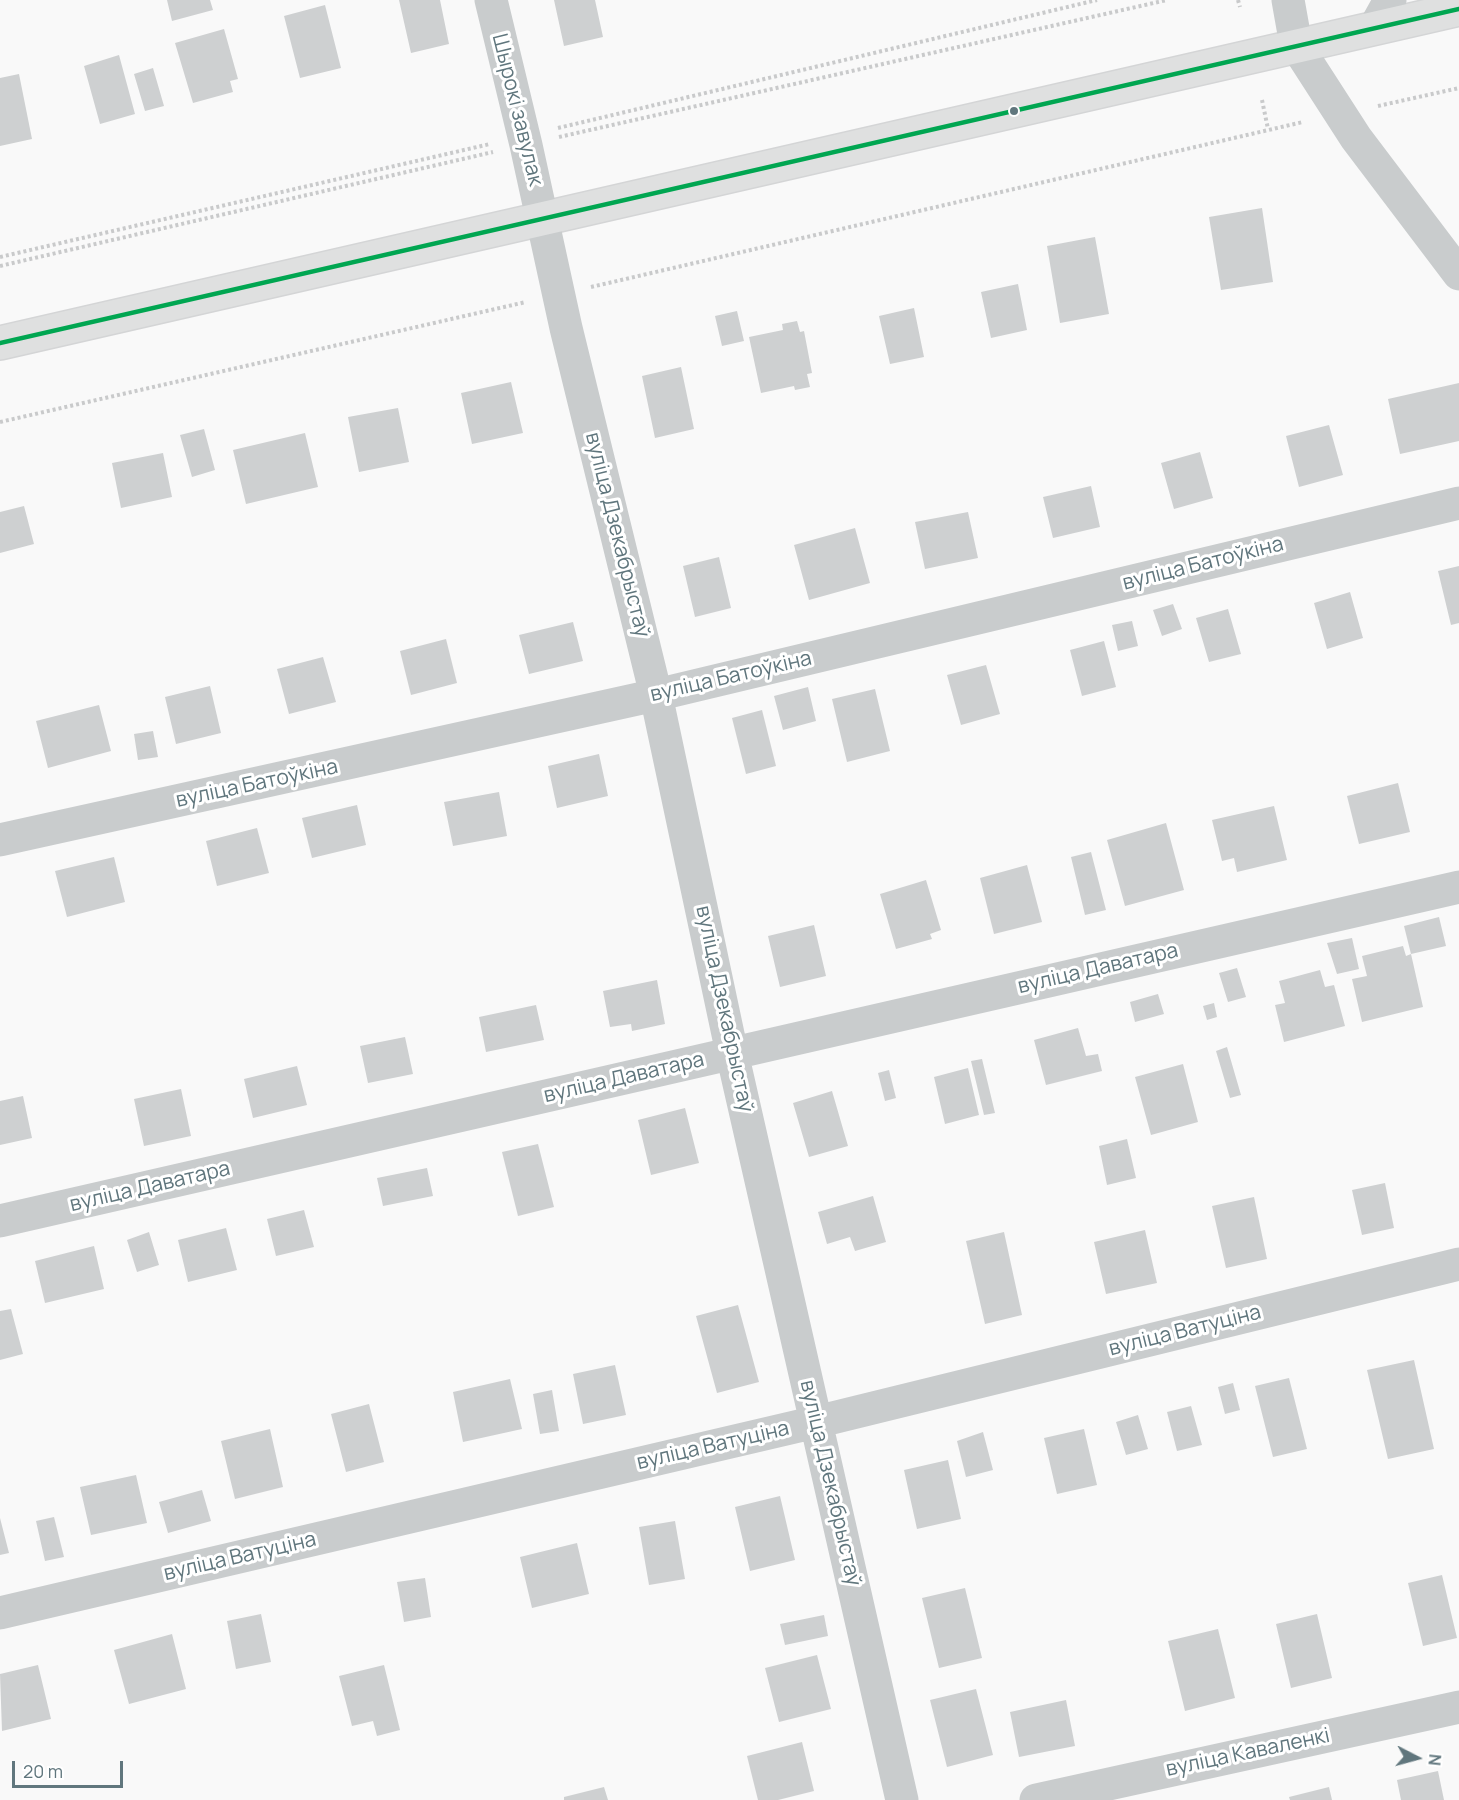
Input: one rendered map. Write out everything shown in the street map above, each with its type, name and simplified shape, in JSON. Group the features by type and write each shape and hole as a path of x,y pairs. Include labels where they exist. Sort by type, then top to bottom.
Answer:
{"main road":[{"path":"0,344 1296,45 1383,14 1459,9"}],"street":[{"name":"Шырокі завулак","path":"491,0 543,219"},
{"path":"1288,0 1296,45 1340,115 1459,274"},
{"name":"вуліца Дзекабрыстаў","path":"543,219 656,696 732,1053 902,1800"},
{"name":"вуліца Батоўкіна","path":"0,840 656,696 1459,503"},
{"name":"вуліца Даватара","path":"0,1221 1459,887"},
{"name":"вуліца Ватуціна","path":"0,1612 816,1422 1459,1264"},
{"name":"вуліца Каваленкі","path":"1036,1800 1459,1707"}],"path":[{"path":"0,266 1167,0"},
{"path":"1239,0 1240,7"},
{"path":"0,422 1268,129 1459,88"},
{"path":"1262,100 1268,129"}],"building":[{"path":"167,0 210,0 213,10 172,21"},
{"path":"399,0 440,0 449,44 411,53"},
{"path":"554,0 595,0 603,37 564,46"},
{"path":"325,5 341,68 300,78 284,16"},
{"path":"224,29 238,79 230,81 233,92 193,103 175,43"},
{"path":"119,55 135,114 100,124 84,66"},
{"path":"153,68 164,106 145,111 134,74"},
{"path":"19,74 32,139 0,146 0,78"},
{"path":"1262,208 1273,282 1221,290 1209,217"},
{"path":"1095,237 1109,314 1060,323 1047,246"},
{"path":"1018,284 1027,330 991,338 981,292"},
{"path":"914,308 924,357 890,364 879,316"},
{"path":"737,311 744,341 722,346 715,316"},
{"path":"797,321 800,332 804,331 812,373 807,374 810,387 795,390 794,386 761,393 749,337 783,330 782,324"},
{"path":"681,367 694,429 655,438 642,376"},
{"path":"511,382 523,433 472,444 461,393"},
{"path":"1459,383 1459,441 1400,454 1388,399"},
{"path":"398,408 409,462 359,472 348,417"},
{"path":"1329,425 1343,475 1299,487 1286,436"},
{"path":"204,429 215,470 192,477 180,435"},
{"path":"305,433 318,487 246,504 233,450"},
{"path":"1200,452 1213,498 1174,509 1161,463"},
{"path":"163,453 172,497 121,508 112,463"},
{"path":"1091,486 1100,527 1053,538 1043,497"},
{"path":"24,506 34,544 0,553 0,512"},
{"path":"968,512 978,558 925,569 915,522"},
{"path":"855,528 870,583 809,600 794,545"},
{"path":"719,557 731,608 695,617 683,566"},
{"path":"1459,566 1459,623 1451,625 1438,571"},
{"path":"1350,592 1363,638 1327,649 1314,603"},
{"path":"1173,604 1182,629 1162,636 1153,610"},
{"path":"1228,609 1241,654 1209,662 1196,618"},
{"path":"1132,621 1138,646 1118,651 1112,625"},
{"path":"573,622 583,661 529,674 519,635"},
{"path":"446,639 457,683 411,695 400,651"},
{"path":"1104,641 1116,687 1082,696 1070,650"},
{"path":"323,657 336,702 289,714 277,669"},
{"path":"986,665 1000,714 961,725 947,675"},
{"path":"210,686 221,733 176,744 165,697"},
{"path":"808,687 816,721 783,730 774,696"},
{"path":"875,689 890,751 847,762 832,699"},
{"path":"99,705 111,751 48,768 36,721"},
{"path":"762,710 776,766 746,774 732,718"},
{"path":"153,731 158,757 138,760 134,734"},
{"path":"599,754 608,796 557,808 548,766"},
{"path":"1398,783 1410,832 1359,844 1347,796"},
{"path":"499,792 507,836 453,846 444,802"},
{"path":"357,805 366,845 312,858 302,818"},
{"path":"1274,806 1287,860 1237,872 1234,858 1222,861 1212,820"},
{"path":"1166,823 1184,890 1125,906 1107,840"},
{"path":"257,828 269,873 217,886 206,841"},
{"path":"1091,852 1106,910 1085,915 1071,857"},
{"path":"114,857 125,902 67,917 55,871"},
{"path":"1027,865 1042,922 994,934 980,878"},
{"path":"926,880 941,930 930,934 932,939 896,949 880,894"},
{"path":"1439,917 1446,946 1411,954 1404,926"},
{"path":"814,925 826,976 780,987 768,936"},
{"path":"1352,938 1359,969 1337,974 1327,943"},
{"path":"1403,946 1406,956 1411,954 1423,1007 1362,1022 1352,979 1367,976 1362,956"},
{"path":"1237,968 1246,997 1228,1002 1219,973"},
{"path":"1320,970 1325,987 1334,985 1345,1026 1284,1042 1275,1005 1285,1003 1279,981"},
{"path":"657,980 665,1024 632,1031 631,1024 610,1027 603,991"},
{"path":"1158,994 1164,1014 1135,1022 1130,1002"},
{"path":"1214,1003 1217,1017 1207,1020 1203,1006"},
{"path":"536,1005 544,1040 486,1052 479,1017"},
{"path":"1078,1028 1086,1056 1098,1054 1102,1071 1046,1085 1034,1040"},
{"path":"405,1037 413,1074 368,1083 360,1046"},
{"path":"1227,1047 1241,1095 1230,1098 1216,1051"},
{"path":"982,1059 995,1113 984,1115 971,1061"},
{"path":"1183,1064 1198,1122 1151,1135 1135,1077"},
{"path":"297,1066 307,1105 253,1118 244,1079"},
{"path":"968,1068 979,1115 945,1124 934,1077"},
{"path":"889,1070 896,1098 885,1101 878,1073"},
{"path":"181,1089 191,1136 144,1146 134,1099"},
{"path":"832,1091 848,1146 809,1157 793,1103"},
{"path":"23,1096 32,1138 0,1145 0,1101"},
{"path":"685,1108 699,1163 651,1175 638,1120"},
{"path":"1127,1139 1136,1178 1107,1185 1099,1146"},
{"path":"538,1144 554,1207 518,1216 502,1152"},
{"path":"427,1168 433,1196 383,1206 377,1178"},
{"path":"1385,1183 1394,1228 1362,1235 1352,1190"},
{"path":"873,1196 886,1242 855,1251 850,1237 827,1244 818,1212"},
{"path":"1254,1197 1267,1259 1226,1268 1212,1206"},
{"path":"304,1210 314,1247 276,1256 267,1219"},
{"path":"226,1228 237,1270 188,1282 178,1240"},
{"path":"1145,1230 1157,1283 1106,1294 1094,1242"},
{"path":"149,1232 159,1265 137,1272 127,1240"},
{"path":"1004,1232 1022,1315 985,1324 966,1241"},
{"path":"94,1246 104,1289 45,1303 35,1261"},
{"path":"738,1305 759,1382 717,1393 696,1316"},
{"path":"11,1309 23,1354 0,1360 0,1311"},
{"path":"1414,1360 1434,1449 1388,1459 1367,1370"},
{"path":"615,1365 626,1415 583,1424 573,1374"},
{"path":"1289,1378 1307,1449 1273,1457 1255,1386"},
{"path":"510,1379 522,1429 463,1442 453,1392"},
{"path":"1233,1383 1240,1410 1225,1414 1218,1387"},
{"path":"552,1390 559,1431 540,1434 533,1394"},
{"path":"369,1404 384,1462 346,1472 331,1414"},
{"path":"1191,1406 1202,1445 1177,1451 1167,1412"},
{"path":"1138,1415 1148,1449 1126,1455 1116,1422"},
{"path":"270,1429 283,1487 235,1499 221,1441"},
{"path":"1084,1429 1097,1485 1057,1494 1044,1438"},
{"path":"983,1432 993,1470 966,1477 957,1441"},
{"path":"948,1460 961,1519 917,1529 904,1470"},
{"path":"136,1475 147,1523 91,1535 80,1487"},
{"path":"202,1490 211,1521 168,1533 159,1502"},
{"path":"780,1496 795,1560 750,1571 735,1507"},
{"path":"54,1517 64,1557 45,1561 36,1521"},
{"path":"0,1518 9,1553 0,1555"},
{"path":"675,1521 685,1579 649,1585 639,1527"},
{"path":"577,1543 589,1594 532,1608 520,1557"},
{"path":"1442,1575 1457,1638 1423,1646 1408,1583"},
{"path":"425,1578 431,1617 404,1622 397,1582"},
{"path":"965,1588 982,1658 939,1668 922,1598"},
{"path":"261,1614 271,1662 236,1669 227,1621"},
{"path":"1317,1614 1332,1678 1291,1688 1276,1624"},
{"path":"824,1615 828,1636 785,1645 780,1624"},
{"path":"1218,1629 1235,1698 1185,1711 1168,1641"},
{"path":"172,1634 186,1689 129,1704 114,1650"},
{"path":"817,1655 831,1709 779,1722 765,1668"},
{"path":"38,1665 51,1719 2,1731 0,1674"},
{"path":"384,1665 400,1730 377,1736 373,1721 352,1726 339,1676"},
{"path":"976,1689 993,1755 947,1767 930,1700"},
{"path":"1066,1700 1075,1746 1019,1757 1010,1712"},
{"path":"802,1742 814,1791 778,1800 758,1800 747,1756"},
{"path":"1438,1771 1444,1800 1401,1800 1397,1780"},
{"path":"604,1787 608,1800 564,1800 564,1797"},
{"path":"1329,1787 1332,1800 1290,1800 1289,1797"}],"transit line":[{"path":"0,343 1459,9"}]}
